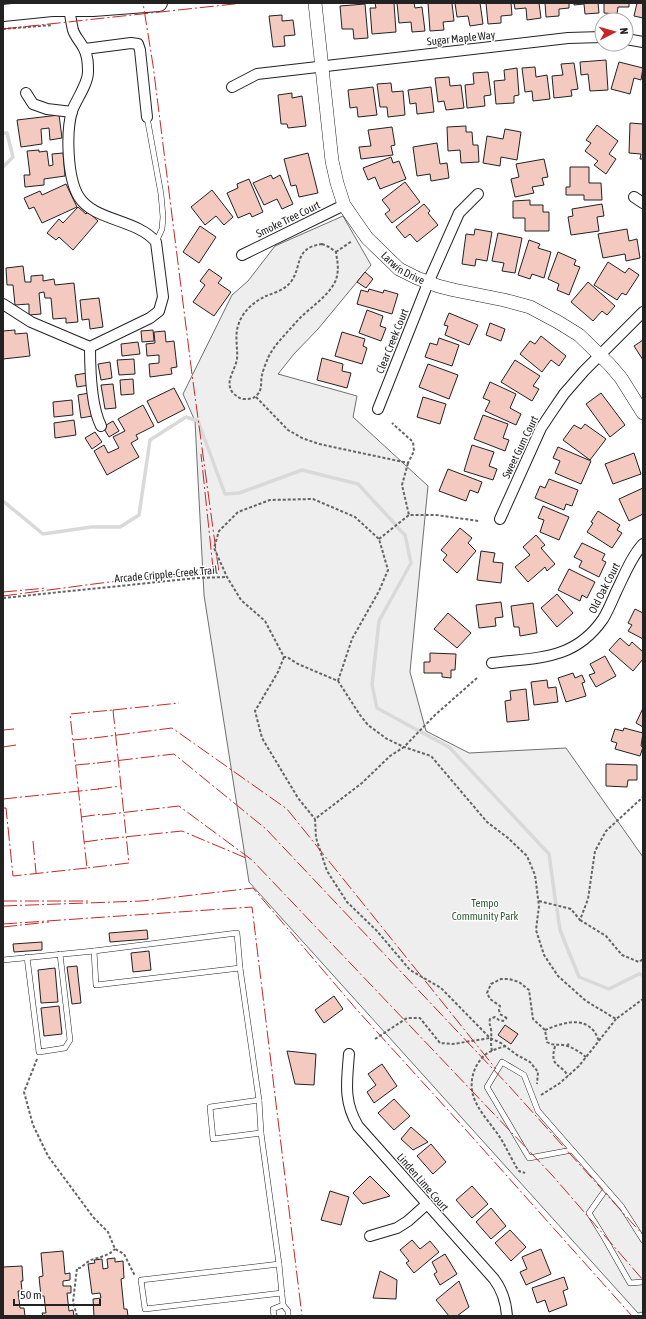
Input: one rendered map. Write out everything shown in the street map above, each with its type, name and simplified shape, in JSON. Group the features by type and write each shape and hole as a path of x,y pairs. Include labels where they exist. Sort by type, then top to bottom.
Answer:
{"main road":[{"path":"3,13 69,5 93,8 159,3"}],"street":[{"name":"Larwin Drive","path":"316,3 332,161 344,205 367,238 399,268 428,283 530,307 558,322 579,336 601,355 621,378 643,413"},
{"path":"3,304 31,322 90,347 150,318 159,311 163,297 156,242 151,235 87,207 78,197 72,181 68,148 72,112 88,75 88,60 85,50 74,32 69,5"},
{"name":"Sugar Maple Way","path":"232,87 257,74 568,38 594,37"},
{"path":"85,50 131,43 138,44 140,50 147,117"},
{"path":"26,93 33,104 47,109 72,112"},
{"name":"Clear Creek Court","path":"378,409 428,283 459,213 478,194"},
{"path":"634,197 643,203"},
{"name":"Smoke Tree Court","path":"242,255 344,205"},
{"name":"Sweet Gum Court","path":"500,519 541,428 564,394 584,371 643,312"},
{"path":"90,347 90,364 96,416 101,426"},
{"name":"Old Oak Court","path":"492,664 550,656 564,652 580,644 592,634 604,618 631,562 643,544"},
{"name":"Linden Lime Court","path":"350,1054 346,1094 350,1110 358,1126 499,1286 506,1301 507,1316"},
{"path":"370,1236 397,1228 408,1221 427,1204"}],"lane":[{"path":"147,117 161,194 163,217 162,229 156,242"},
{"path":"3,960 94,951 237,933 240,968 259,1100 261,1133 279,1264 283,1305 288,1311 288,1316"},
{"path":"94,951 96,985 240,968"},
{"path":"27,957 39,1052 65,1048 70,1040 60,954"},
{"path":"572,1150 530,1158 487,1087 502,1062 524,1075 538,1111 622,1207 643,1240"},
{"path":"259,1100 210,1107 213,1138 261,1133"},
{"path":"606,1189 589,1213 630,1283 643,1282"},
{"path":"279,1264 141,1280 145,1309 282,1293"},
{"path":"274,1316 273,1309 283,1305"}],"path":[{"path":"3,29 53,25"},
{"path":"336,252 352,241"},
{"path":"322,244 329,246 336,252 338,264 337,277 326,295 300,318 278,343 268,358 262,376 261,390 256,397 248,399 241,398 235,396 230,390 229,381 237,359 236,336 239,322 246,310 254,303 279,291 291,282 300,259 305,251 312,246 322,244"},
{"path":"256,397 288,430 302,438 319,444 408,463"},
{"path":"392,423 413,442 414,451 408,463 402,485 409,515"},
{"path":"227,577 214,548 219,531 238,512 270,500 313,499 355,517 379,539 388,570 379,591 352,639 338,681"},
{"path":"379,539 409,515 436,515 479,521"},
{"name":"Arcade Cripple-Creek Trail","path":"3,598 189,579 227,577 241,600 265,621 284,657"},
{"path":"536,1088 538,1072 530,1062 517,1055 501,1043 490,1038 441,988 410,970 377,932 347,902 327,871 316,838 315,819 298,798 262,738 255,711 278,672 284,657 287,657 298,664 338,681 368,725 387,739 404,747 431,756 487,822 508,838 527,856 535,875 539,901 536,930 544,955 558,976 586,1001 616,1019"},
{"path":"315,819 362,783 390,756 404,747 435,716 477,678"},
{"path":"580,920 588,899 595,851 606,830 643,797"},
{"path":"539,901 571,909 580,920 606,936 622,955 639,962 643,959"},
{"path":"492,1051 490,1043 490,1019 495,1017 503,1021 507,1018 500,1014 498,1010 500,1006 490,999 487,993 491,984 502,979 509,979 519,982 529,990 533,1019 546,1030 547,1042 555,1046 567,1046 586,1057"},
{"path":"539,1092 542,1096 568,1076 586,1057 616,1019 643,999"},
{"path":"375,1039 407,1018 420,1018 440,1043 453,1044 490,1038"},
{"path":"546,1030 560,1024 576,1022 586,1024 593,1030 599,1041"},
{"path":"567,1046 570,1042"},
{"path":"555,1046 553,1055 555,1063 566,1072 568,1076"},
{"path":"39,1052 24,1092 33,1125 48,1156 93,1217 108,1232 115,1249 124,1254 134,1276 141,1280"},
{"path":"77,1316 73,1302 77,1268 80,1268 93,1259 102,1258 109,1255 115,1249"}],"green space":[{"name":"Tempo Community Park","path":"343,216 371,265 318,329 294,354 278,374 357,396 353,417 428,486 410,672 426,731 469,753 566,748 643,857 643,1312 638,1313 249,882 204,595 195,421 183,394 232,295 248,281 275,246"}],"building":[{"path":"375,3 394,3 396,32 372,34 370,8 376,8"},
{"path":"397,3 414,3 415,8 422,7 425,31 412,32 411,22 399,23"},
{"path":"428,3 452,3 454,21 443,22 444,30 430,31"},
{"path":"455,3 480,3 483,24 470,26 468,16 457,17"},
{"path":"486,3 511,3 512,15 501,16 501,23 488,24"},
{"path":"514,3 539,3 541,18 527,20 526,8 515,9"},
{"path":"545,3 569,3 569,8 559,9 559,16 546,17"},
{"path":"574,3 598,3 599,12 585,14 584,4 574,5"},
{"path":"604,3 629,3 629,7 618,7 617,12 604,12"},
{"path":"637,3 643,3 643,18 634,16"},
{"path":"365,4 368,38 354,39 353,29 342,29 340,6"},
{"path":"282,15 282,21 293,20 295,35 284,36 285,46 273,47 269,16"},
{"path":"606,60 608,90 590,91 588,74 581,75 580,62"},
{"path":"619,62 643,68 641,80 634,78 630,94 611,89"},
{"path":"574,63 578,89 571,90 572,96 554,98 552,76 563,75 561,64"},
{"path":"535,67 536,77 547,75 550,99 533,101 532,91 525,92 522,68"},
{"path":"517,68 519,95 514,96 514,103 496,104 494,81 505,80 504,70"},
{"path":"488,72 491,95 484,96 485,106 467,108 465,85 474,84 473,73"},
{"path":"449,77 450,86 461,85 464,108 446,110 444,101 438,102 435,78"},
{"path":"391,83 392,92 403,91 405,115 388,117 387,107 380,107 377,84"},
{"path":"373,87 377,115 358,117 357,107 350,108 348,90"},
{"path":"431,87 434,112 417,114 416,103 410,104 408,90"},
{"path":"292,93 292,98 302,96 306,126 288,128 287,124 281,124 278,95"},
{"path":"59,115 62,138 50,140 49,128 41,129 42,144 21,147 17,120"},
{"path":"630,123 643,124 643,159 640,159 641,154 629,153"},
{"path":"597,125 618,141 609,154 616,159 606,174 594,165 598,161 585,151 591,143 586,140"},
{"path":"466,126 466,132 472,132 473,145 478,145 479,162 461,163 460,150 448,151 447,127"},
{"path":"392,127 395,145 391,146 393,155 361,159 359,147 371,146 368,130"},
{"path":"505,129 521,132 517,160 501,157 500,166 483,163 487,136 503,139"},
{"path":"437,143 440,164 447,163 449,178 431,181 430,174 417,176 413,147"},
{"path":"39,150 39,152 47,151 49,166 53,165 52,154 63,153 65,176 44,179 44,185 25,187 24,175 30,175 27,151"},
{"path":"308,153 318,193 299,197 296,185 291,186 284,159"},
{"path":"391,157 393,163 399,161 406,179 380,189 375,177 368,180 363,168"},
{"path":"544,159 548,177 542,178 544,185 532,187 534,193 515,197 511,179 519,177 516,164"},
{"path":"570,167 589,167 589,183 601,183 602,200 584,200 584,195 566,195 566,187 570,187"},
{"path":"271,175 273,179 280,175 293,204 282,209 277,199 264,205 253,183"},
{"path":"249,179 263,212 252,217 250,213 238,218 227,193 238,188 237,184"},
{"path":"405,182 420,202 392,223 385,214 390,210 382,200"},
{"path":"66,184 77,207 42,223 34,207 29,209 24,198 40,191 42,195"},
{"path":"212,190 233,217 224,225 216,216 205,225 191,207"},
{"path":"530,200 530,205 543,205 543,212 549,212 549,231 525,231 525,218 513,218 513,201"},
{"path":"424,204 430,211 428,213 438,225 417,242 410,234 405,238 396,227"},
{"path":"602,204 604,216 597,217 599,231 571,235 568,217 573,216 572,209"},
{"path":"78,207 86,214 88,212 98,221 73,250 59,237 56,240 47,233 59,219 63,223"},
{"path":"200,226 216,237 199,263 183,252"},
{"path":"475,229 492,232 487,261 476,259 475,266 462,264 466,234 474,235"},
{"path":"627,229 629,241 637,239 640,258 626,261 625,254 603,258 598,234"},
{"path":"498,233 522,238 515,273 502,271 504,263 492,261"},
{"path":"529,240 540,244 538,248 551,252 544,278 532,274 530,279 518,275"},
{"path":"558,252 576,260 574,265 580,267 569,295 557,290 559,284 548,279"},
{"path":"608,262 625,273 629,268 639,275 626,295 622,293 617,300 594,285"},
{"path":"23,266 25,282 31,282 31,276 43,275 43,281 54,279 55,285 74,283 78,322 66,323 66,318 53,319 51,298 45,298 44,292 39,293 41,314 29,315 29,304 15,305 13,285 7,285 6,268"},
{"path":"209,269 222,278 218,283 231,292 214,316 193,302 205,285 200,281"},
{"path":"365,272 373,279 366,288 357,282"},
{"path":"588,282 615,306 607,315 602,311 593,321 571,302"},
{"path":"369,289 383,293 384,290 398,294 392,314 357,304 361,290 368,292"},
{"path":"99,298 103,327 90,329 89,319 82,320 80,300"},
{"path":"367,310 383,316 380,326 386,328 381,341 359,333"},
{"path":"449,313 478,325 469,345 445,335 448,326 444,325"},
{"path":"490,323 505,329 501,341 486,335"},
{"path":"15,330 15,334 27,333 30,356 3,359 3,331"},
{"path":"153,330 154,341 142,342 141,331"},
{"path":"165,331 166,342 174,341 177,367 171,368 172,374 150,377 149,364 159,363 159,355 147,356 146,344 155,343 154,332"},
{"path":"342,332 365,339 363,346 367,348 362,364 335,356"},
{"path":"541,336 566,356 559,366 551,360 542,372 520,354 530,341 535,344"},
{"path":"439,338 459,345 452,366 425,357 430,343 437,345"},
{"path":"643,340 643,360 634,346"},
{"path":"138,342 140,354 122,356 121,344"},
{"path":"322,358 343,364 342,371 351,373 347,388 317,380"},
{"path":"134,359 135,374 119,375 117,360"},
{"path":"515,360 540,376 533,386 539,389 532,401 501,382"},
{"path":"110,362 112,378 101,380 98,364"},
{"path":"428,364 458,375 449,399 419,387"},
{"path":"87,373 89,385 77,387 75,375"},
{"path":"133,379 134,394 121,395 120,380"},
{"path":"490,382 516,394 510,408 521,414 516,425 485,411 490,401 483,398"},
{"path":"113,384 116,408 105,409 101,385"},
{"path":"174,388 185,409 158,423 147,401"},
{"path":"89,393 92,416 81,418 78,395"},
{"path":"601,393 625,425 610,437 586,404"},
{"path":"423,397 446,404 440,424 417,417"},
{"path":"72,400 73,415 54,417 53,402"},
{"path":"143,405 154,426 136,435 138,439 131,443 139,457 107,475 94,451 104,445 108,453 119,448 113,437 125,431 118,419"},
{"path":"483,415 508,424 503,438 509,440 505,451 474,439"},
{"path":"74,420 76,435 55,438 54,423"},
{"path":"113,421 119,431 109,437 103,427"},
{"path":"585,424 606,439 590,460 563,440 574,425 581,429"},
{"path":"95,432 102,442 92,449 85,438"},
{"path":"472,445 494,452 489,466 497,469 493,480 464,471"},
{"path":"558,447 591,461 581,484 555,473 560,461 553,458"},
{"path":"634,453 641,474 613,484 605,464"},
{"path":"448,469 482,482 478,493 470,490 466,501 439,491"},
{"path":"549,479 578,490 572,506 566,504 564,510 535,498 540,486 545,488"},
{"path":"643,488 643,514 629,521 619,499"},
{"path":"543,506 569,517 559,540 540,532 544,520 538,518"},
{"path":"598,511 620,525 617,530 622,533 612,548 587,532"},
{"path":"460,528 472,538 468,543 476,551 457,573 443,560 447,555 441,550"},
{"path":"536,535 545,545 541,548 555,564 547,571 545,567 528,582 515,567 530,555 523,547"},
{"path":"582,543 605,554 602,560 606,562 599,577 579,567 582,561 574,557"},
{"path":"481,551 495,553 493,562 503,563 501,583 477,580"},
{"path":"569,569 595,582 587,598 582,595 580,601 558,590"},
{"path":"557,594 573,613 557,627 541,608"},
{"path":"501,602 503,617 495,618 496,626 479,628 476,605"},
{"path":"533,603 537,633 520,636 519,627 514,627 511,606"},
{"path":"635,609 643,613 643,639 628,631 632,625 628,623"},
{"path":"448,613 471,633 457,648 434,629"},
{"path":"620,638 629,646 632,642 643,652 643,659 633,671 609,650"},
{"path":"430,653 456,654 455,670 451,670 451,678 442,677 442,673 424,673 424,662 430,662"},
{"path":"605,656 616,676 596,687 589,675 595,673 590,664"},
{"path":"573,673 575,678 582,675 585,682 582,683 586,696 566,702 558,678"},
{"path":"547,680 548,688 556,687 558,702 534,705 531,682"},
{"path":"526,689 529,720 507,722 505,701 511,700 510,691"},
{"path":"643,708 643,727 636,723"},
{"path":"624,728 643,733 641,746 643,747 640,756 615,749 617,743 611,741 615,729 623,731"},
{"path":"606,764 637,765 637,780 628,780 627,787 606,786"},
{"path":"147,930 148,939 110,942 109,933"},
{"path":"42,942 42,950 14,952 13,944"},
{"path":"149,951 151,970 133,972 131,953"},
{"path":"77,966 81,1003 72,1004 67,967"},
{"path":"55,968 58,1002 41,1003 38,970"},
{"path":"334,996 343,1009 324,1023 315,1010"},
{"path":"59,1006 62,1034 44,1036 41,1008"},
{"path":"505,1025 518,1034 511,1044 498,1035"},
{"path":"287,1051 316,1054 314,1085 295,1084"},
{"path":"382,1064 397,1086 374,1103 367,1092 376,1085 368,1074"},
{"path":"394,1099 410,1116 394,1130 378,1113"},
{"path":"411,1127 428,1142 413,1150 401,1139"},
{"path":"431,1144 446,1162 433,1174 417,1156"},
{"path":"370,1176 390,1196 363,1204 353,1193"},
{"path":"472,1186 488,1204 472,1218 456,1200"},
{"path":"330,1191 349,1197 341,1225 321,1220"},
{"path":"491,1208 506,1226 491,1239 476,1222"},
{"path":"510,1230 526,1247 511,1261 495,1243"},
{"path":"412,1240 420,1249 430,1241 439,1252 414,1273 406,1263 409,1261 400,1250"},
{"path":"541,1249 551,1274 526,1285 520,1272 527,1269 522,1257"},
{"path":"63,1251 65,1274 70,1273 70,1280 63,1281 63,1286 71,1286 71,1293 67,1293 69,1311 73,1310 74,1316 43,1316 42,1313 46,1313 44,1296 41,1296 39,1277 43,1276 41,1253"},
{"path":"445,1254 457,1274 440,1285 434,1274 437,1272 432,1262"},
{"path":"115,1258 115,1262 123,1261 124,1278 121,1279 124,1309 127,1309 128,1316 94,1316 93,1299 101,1298 100,1293 92,1294 88,1264 95,1263 94,1260 102,1259 103,1269 108,1268 107,1259"},
{"path":"22,1266 22,1291 18,1291 20,1308 24,1308 25,1316 3,1316 3,1267"},
{"path":"380,1271 397,1280 396,1299 373,1298"},
{"path":"564,1277 568,1289 563,1291 567,1305 549,1312 545,1300 537,1303 532,1288"},
{"path":"459,1281 469,1307 457,1316 449,1316 436,1300"}],"waterway":[{"path":"3,133 7,133 13,157 3,167"},
{"path":"3,501 43,534 91,527 120,527 139,515 150,440 186,417 198,421 225,494 239,493 302,470 358,484 395,524"},
{"path":"397,527 405,535 411,563 379,621 372,685 377,708 419,731"},
{"path":"421,732 449,747 549,854 556,905"},
{"path":"557,909 560,930 579,977 609,989 639,974 643,975"}],"power":[{"path":"3,596 109,582 219,573 153,65 143,3"},
{"path":"3,29 243,3"},
{"path":"144,577 213,568 201,454"},
{"path":"3,592 47,588"},
{"path":"113,710 179,703"},
{"path":"113,710 129,863 87,868 70,714 113,710"},
{"path":"94,738 172,728 287,809 496,1069"},
{"path":"3,730 14,729"},
{"path":"73,740 94,738"},
{"path":"3,747 16,745"},
{"path":"97,763 174,754 266,829 509,1086 643,1235"},
{"path":"76,765 97,763"},
{"path":"98,789 121,786"},
{"path":"3,799 99,789"},
{"path":"102,815 179,806 252,860 552,1175 643,1280"},
{"path":"3,808 6,808 13,876 87,868"},
{"path":"81,817 102,814"},
{"path":"105,839 182,831 246,858"},
{"path":"84,842 105,839"},
{"path":"33,841 36,873"},
{"path":"3,906 142,901 253,888 357,1010 632,1316"},
{"path":"3,901 89,901"},
{"path":"3,924 252,907 302,1316"},
{"path":"3,927 49,922"}]}
